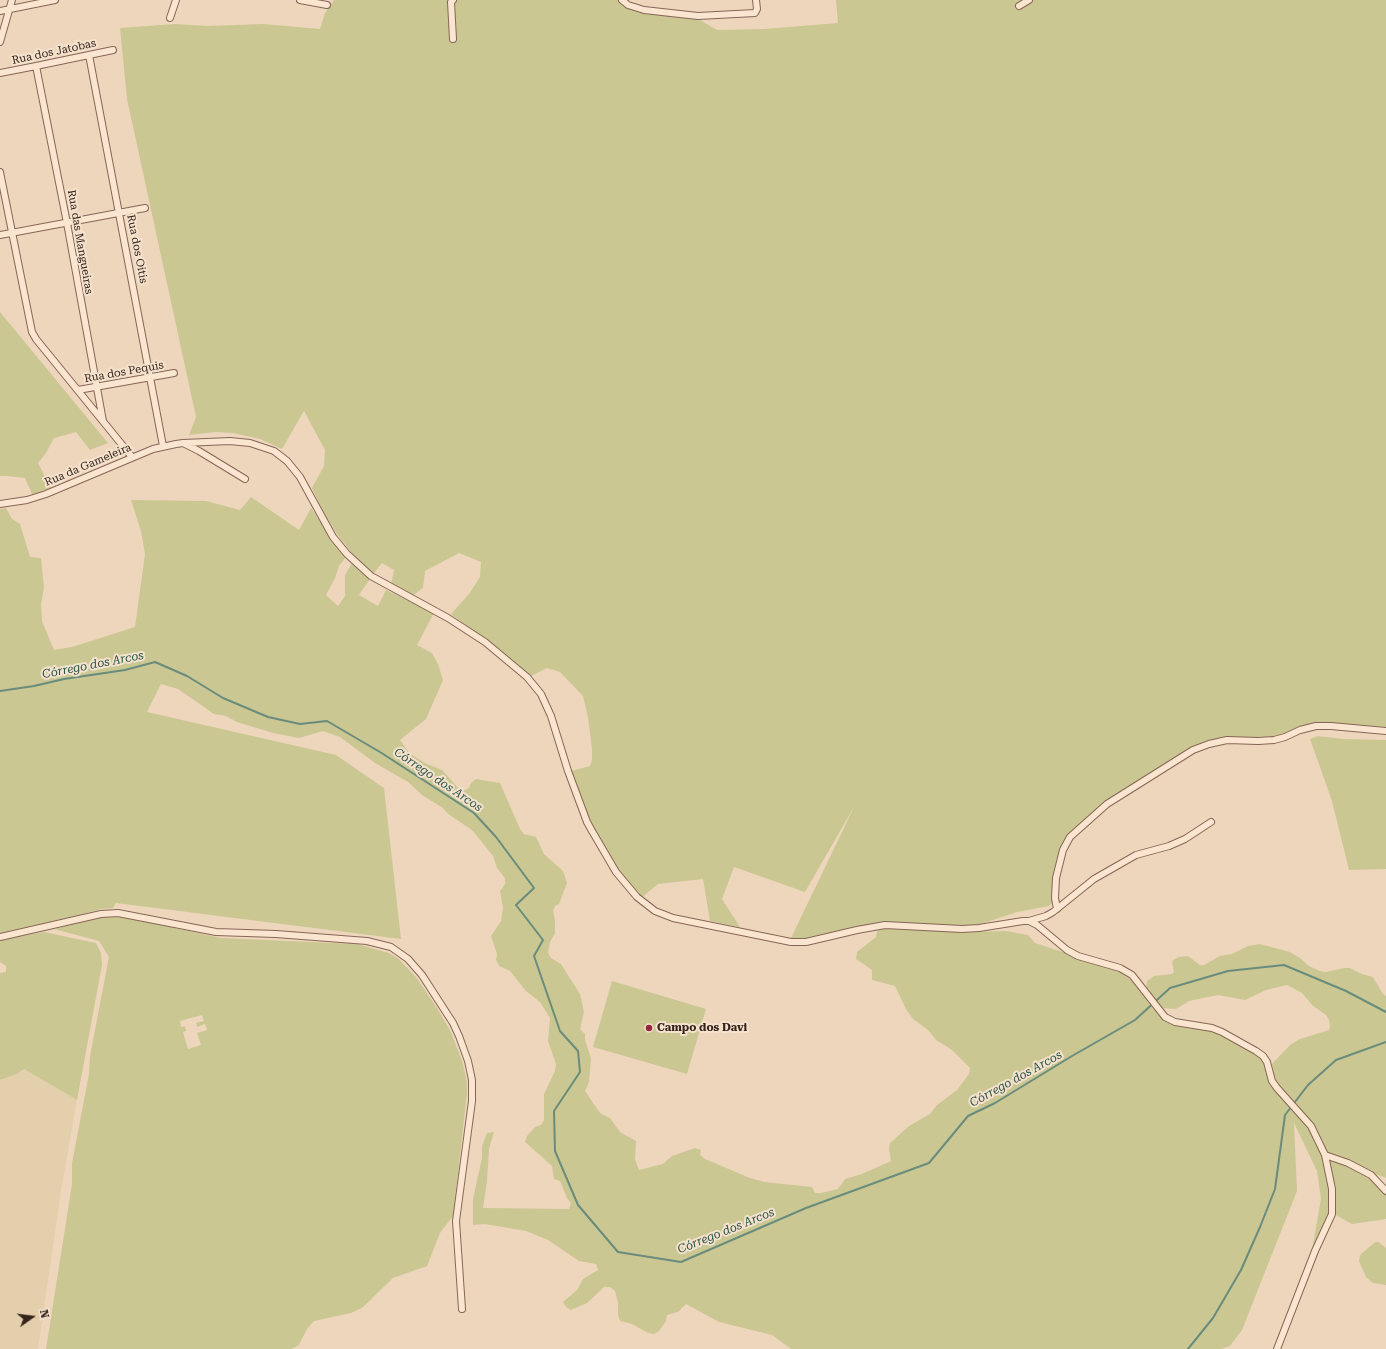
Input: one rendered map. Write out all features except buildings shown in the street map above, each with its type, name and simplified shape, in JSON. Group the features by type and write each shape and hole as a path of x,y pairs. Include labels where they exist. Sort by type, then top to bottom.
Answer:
{"street":[{"path":"0,42 12,0"},
{"path":"0,11 55,0"},
{"path":"170,18 176,0"},
{"path":"300,0 327,5"},
{"path":"453,0 451,2 453,38"},
{"path":"622,0 628,5 644,10 698,16 755,13 757,9 756,0"},
{"path":"1019,6 1029,0"},
{"name":"Rua dos Jatobas","path":"0,73 113,50"},
{"name":"Rua dos Oitis","path":"89,56 163,446"},
{"name":"Rua das Mangueiras","path":"36,66 67,223 103,421"},
{"path":"0,172 32,332 36,339 132,457"},
{"path":"0,235 144,208"},
{"name":"Rua dos Pequis","path":"78,390 174,373"},
{"name":"Rua da Gameleira","path":"0,504 27,500 46,494 132,457 163,446 183,443 230,440 250,443 274,451 287,461 300,477 333,537 347,554 371,576 448,618 485,642 527,676 541,694 551,716 568,771 587,822 592,831 620,877 636,897 655,911 673,918 791,942 806,942 885,925 978,928 1028,921 1046,916 1094,879 1136,855 1169,846 1185,839 1211,822"},
{"path":"183,443 245,479"},
{"path":"1057,909 1055,898 1056,878 1063,850 1070,837 1107,804 1193,750 1209,744 1227,740 1274,740 1300,730 1316,726 1386,731"},
{"path":"0,937 101,914 118,913 216,932 276,934 367,941 391,947 408,959 422,975 456,1029 468,1061 472,1080 472,1100 456,1221 462,1309"},
{"path":"1028,921 1037,925 1067,950 1078,956 1120,968 1132,975 1165,1017 1174,1022 1212,1028 1222,1032 1263,1056 1267,1062 1272,1081 1311,1126 1325,1155 1332,1189 1332,1214 1315,1251 1277,1349"},
{"path":"1325,1155 1348,1162 1371,1175 1386,1191"}],"shaded area":[{"path":"334,0 624,0 628,5 690,14 717,30 765,29 838,23 836,0 1386,0 1386,727 1336,723 1313,724 1281,736 1260,739 1227,738 1209,741 1189,749 1102,804 1069,834 1060,850 1057,860 1052,903 1049,906 1017,912 975,926 885,923 807,939 791,938 854,807 805,892 734,867 722,899 740,927 710,921 703,879 658,884 641,898 619,871 590,821 571,771 590,766 592,760 588,717 583,696 560,672 547,668 531,676 451,614 469,594 480,577 481,562 459,553 425,571 423,588 412,596 391,585 394,570 382,563 373,574 351,552 337,534 324,513 312,488 324,466 325,450 304,411 282,449 260,439 233,433 215,432 189,435 196,417 127,99 120,28 175,24 208,26 263,24 320,29 325,13"},
{"path":"0,312 108,443 90,450 76,432 54,438 46,453 38,463 51,488 32,494 25,478 0,476"},
{"path":"251,497 299,530 311,508 346,557 339,566 335,578 326,595 338,606 345,596 345,575 352,563 370,579 359,595 378,606 386,590 434,613 417,645 432,653 438,664 443,680 426,719 400,740 409,753 425,763 442,770 458,788 463,791 469,788 471,783 476,779 500,783 520,829 524,834 536,837 544,854 563,871 567,883 559,904 555,906 553,911 555,933 550,942 548,953 551,958 561,964 580,994 584,1012 580,1029 585,1034 585,1040 591,1058 589,1082 585,1091 600,1113 610,1118 620,1132 636,1141 635,1159 639,1170 663,1164 672,1156 695,1148 701,1150 700,1155 705,1159 750,1178 764,1182 812,1187 815,1193 821,1193 838,1189 845,1179 862,1174 891,1161 889,1149 890,1143 909,1126 930,1114 937,1105 957,1090 969,1074 970,1068 952,1050 936,1040 928,1030 913,1019 906,1009 895,986 872,980 872,970 856,959 857,952 876,937 877,931 886,928 960,932 1006,931 1028,935 1035,943 1066,953 1077,959 1118,971 1133,981 1153,1009 1167,1021 1213,1032 1231,1039 1261,1056 1271,1084 1308,1127 1322,1154 1331,1189 1330,1214 1312,1250 1321,1199 1317,1171 1294,1123 1297,1191 1242,1330 1230,1346 1221,1349 791,1349 772,1335 719,1322 686,1304 678,1312 667,1315 666,1321 659,1331 654,1334 648,1333 632,1324 620,1321 615,1291 610,1287 604,1287 587,1303 571,1310 566,1307 563,1302 577,1290 583,1279 598,1270 596,1264 579,1261 548,1240 526,1231 485,1224 473,1225 473,1199 482,1158 482,1146 487,1133 494,1132 489,1149 487,1181 483,1208 569,1209 571,1203 567,1198 560,1181 554,1179 552,1166 525,1142 527,1136 535,1127 541,1125 544,1120 544,1094 555,1071 556,1064 548,1041 550,1018 540,1002 526,991 510,971 499,966 496,960 497,954 491,936 501,921 503,908 500,891 505,884 505,878 497,868 493,856 473,831 447,813 443,808 422,795 408,782 375,763 340,737 323,731 299,738 273,733 237,722 226,716 214,714 178,689 161,684 147,712 336,755 384,788 401,939 116,903 113,908 101,909 46,924 0,934 0,509 6,508 12,519 20,524 30,557 41,558 44,588 41,604 42,621 54,650 72,647 135,627 145,554 141,531 131,500 206,501 240,510"},
{"path":"1318,736 1343,739 1386,740 1386,869 1349,870 1332,801 1310,739"},
{"path":"115,915 221,938 357,944 389,953 399,959 416,977 451,1032 462,1061 467,1082 467,1094 453,1216 440,1233 427,1266 393,1278 362,1308 351,1313 314,1321 307,1329 299,1345 292,1349 46,1349 72,1184 72,1163 109,957 99,941 54,929 103,916","holes":["202,1015 204,1021 196,1023 197,1027 205,1024 207,1030 197,1033 201,1045 188,1049 183,1032 186,1031 185,1026 181,1027 180,1021"]},
{"path":"44,932 96,943 101,953 102,965 77,1100 24,1069 17,1074 0,1080 0,973 6,972 6,966 0,962 0,940"},
{"path":"1260,944 1290,952 1309,966 1320,971 1326,972 1350,968 1362,974 1373,977 1383,994 1386,996 1386,1178 1326,1155 1312,1125 1275,1081 1272,1064 1290,1045 1300,1039 1329,1030 1329,1020 1326,1015 1312,1005 1302,993 1287,985 1266,990 1245,1000 1218,995 1189,1001 1176,1009 1160,1008 1146,988 1147,981 1154,976 1172,974 1174,972 1172,963 1173,960 1179,957 1188,956 1200,965 1204,965 1220,956 1232,954 1248,946"},
{"name":"Campo dos Davi","path":"612,981 706,1009 687,1074 593,1047"},
{"path":"24,1069 77,1100 62,1185 38,1349 0,1349 0,1080 17,1074"},
{"path":"1328,1158 1339,1160 1370,1179 1386,1195 1386,1219 1352,1224 1334,1214"},
{"path":"1375,1242 1378,1242 1386,1248 1386,1285 1373,1283 1366,1277 1359,1261 1360,1255"}],"waterway":[{"name":"Córrego dos Arcos","path":"0,691 34,686 64,679 125,670 155,662 187,676 223,698 268,717 300,724 327,721 380,752 474,813 496,837 534,888 516,905 543,940 534,956 560,1031 578,1051 580,1072 554,1111 555,1151 578,1205 618,1252 681,1262 806,1208 929,1163 968,1116 995,1103 1135,1020 1170,988 1228,971 1284,965 1346,991 1386,1012"},
{"path":"1188,1349 1213,1318 1241,1270 1260,1227 1275,1189 1285,1115 1308,1085 1336,1060 1386,1042"}],"place":[{"name":"Campo dos Davi","path":"649,1028"}]}
